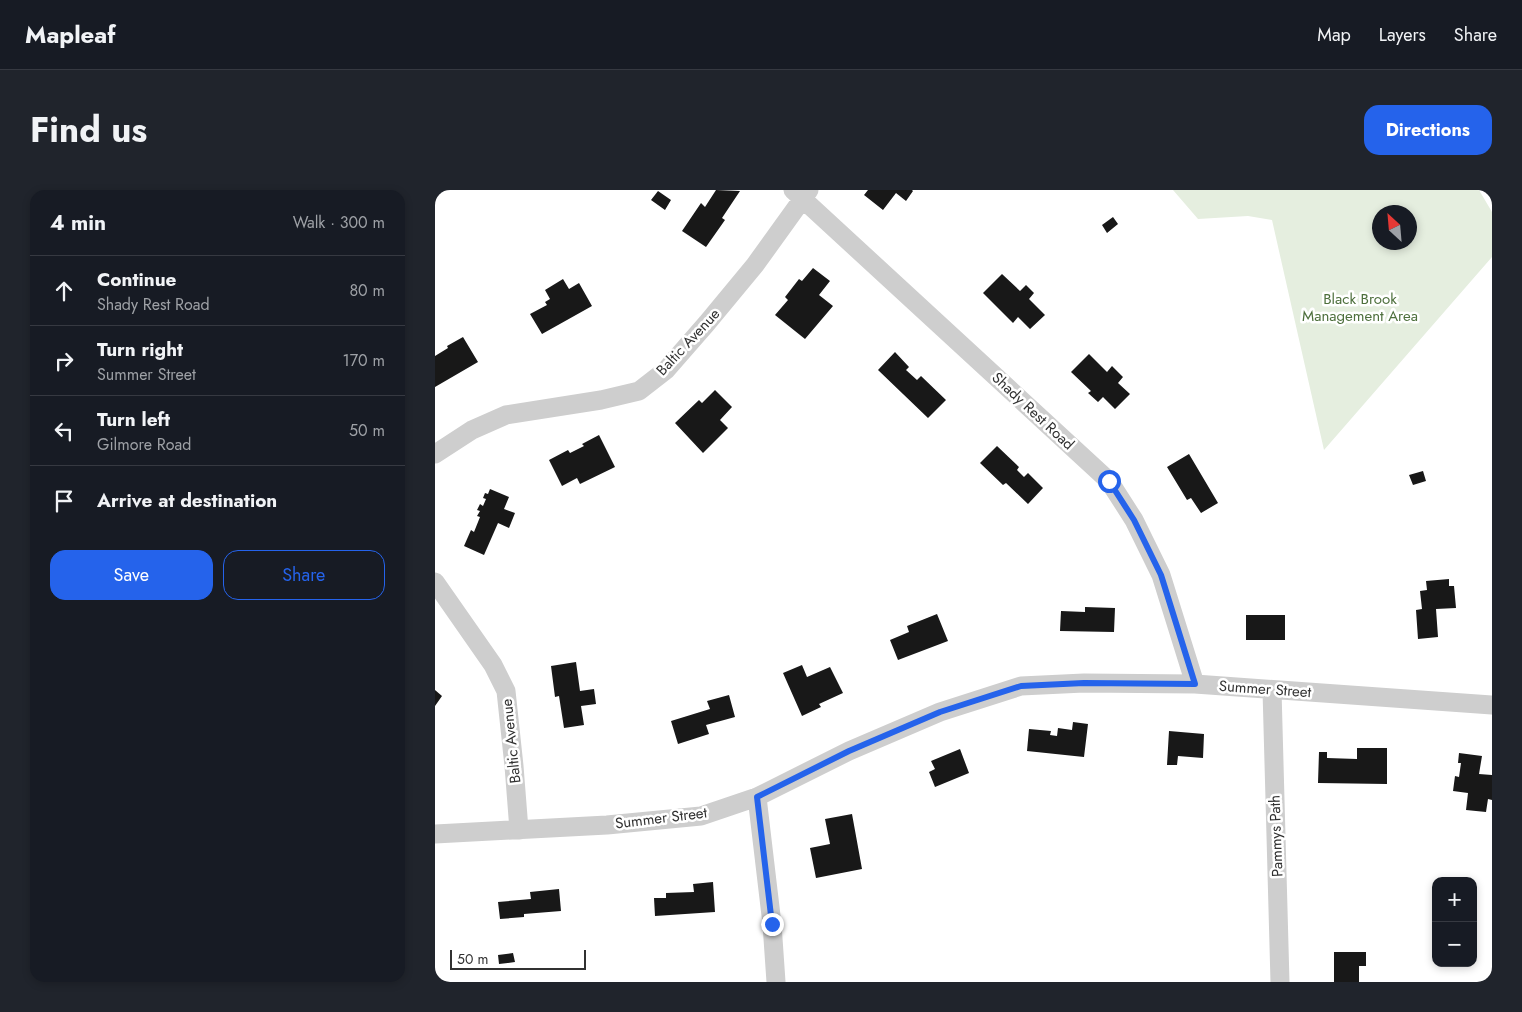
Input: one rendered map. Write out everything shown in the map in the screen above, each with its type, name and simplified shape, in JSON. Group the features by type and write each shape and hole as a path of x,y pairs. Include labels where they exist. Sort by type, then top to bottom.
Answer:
{"street":[{"name":"Baltic Avenue","path":"435,454 472,430 506,415 601,400 639,391 666,370 755,265 802,193"},
{"name":"Shady Rest Road","path":"802,193 1109,481 1134,520 1161,575 1195,684"},
{"name":"Baltic Avenue","path":"435,582 493,665 506,690 519,830"},
{"name":"Summer Street","path":"435,834 607,825 701,816 757,797 849,751 940,712 1021,686 1084,683 1195,684 1492,705"},
{"name":"Pammys Path","path":"1272,690 1280,982"},
{"path":"757,797 772,924 776,982"}],"green space":[{"name":"Black Brook Management Area","path":"1173,190 1479,190 1492,212 1492,257 1324,450 1272,220 1248,216 1198,219"}],"building":[{"path":"716,190 740,191 722,218 725,220 706,247 682,231 701,203 705,207"},
{"path":"868,190 913,191 906,201 896,193 883,210 864,195"},
{"path":"658,191 671,200 665,210 651,200"},
{"path":"1113,217 1118,224 1107,233 1102,225"},
{"path":"813,268 830,281 819,295 833,306 805,339 775,315 788,300 785,297 799,279 802,281"},
{"path":"1002,274 1020,291 1026,285 1034,293 1029,299 1045,315 1030,329 1018,317 1013,323 983,293"},
{"path":"563,279 569,289 579,283 592,306 542,334 530,314 547,305 545,302 550,299 545,290"},
{"path":"463,337 478,362 435,387 435,356 448,348 447,346"},
{"path":"895,352 909,367 906,370 917,380 921,376 946,400 928,418 878,370"},
{"path":"1089,354 1107,372 1112,366 1123,377 1118,383 1130,394 1115,409 1103,397 1098,402 1088,393 1091,391 1071,372"},
{"path":"715,390 732,407 720,420 728,428 703,453 675,423 699,400 702,403"},
{"path":"599,435 615,467 580,484 577,478 562,486 549,460 568,450 570,453 584,446 582,444"},
{"path":"997,446 1019,467 1017,470 1024,477 1028,473 1043,488 1028,504 1006,483 1003,485 980,463"},
{"path":"1189,454 1218,503 1201,513 1191,498 1187,500 1167,467"},
{"path":"1423,471 1426,481 1413,485 1409,475"},
{"path":"490,489 509,497 504,509 515,513 509,528 498,523 484,555 464,546 471,530 474,532 480,517 477,516 480,511 477,510 480,504 483,506 486,499 483,498 485,493 488,494"},
{"path":"1449,579 1449,586 1454,586 1456,608 1436,609 1438,637 1418,639 1416,610 1422,609 1420,591 1427,590 1426,581"},
{"path":"1085,607 1115,608 1114,632 1060,631 1061,611 1085,612"},
{"path":"937,614 948,641 898,660 890,640 909,632 907,626"},
{"path":"1246,615 1285,615 1285,640 1246,640"},
{"path":"576,662 580,691 594,689 596,704 581,706 584,725 564,728 559,696 555,697 551,666"},
{"path":"802,665 807,677 830,667 843,693 819,704 821,707 802,716 783,673"},
{"path":"435,690 442,696 435,706"},
{"path":"729,695 735,717 706,725 709,734 678,744 671,721 710,709 707,701"},
{"path":"1073,722 1088,724 1084,757 1027,751 1029,729 1051,731 1050,735 1057,736 1058,728 1072,730"},
{"path":"1169,731 1204,734 1203,758 1178,756 1177,765 1167,765"},
{"path":"1357,748 1387,748 1387,784 1318,783 1319,752 1327,752 1327,758 1357,759"},
{"path":"960,749 969,773 935,787 929,772 935,769 931,761"},
{"path":"1459,753 1482,756 1479,774 1492,775 1492,800 1488,799 1486,812 1466,810 1468,793 1453,791 1455,776 1459,777 1461,763 1458,763"},
{"path":"852,814 862,869 816,878 810,848 830,844 825,819"},
{"path":"713,882 715,912 655,916 654,898 666,898 666,893 694,892 693,884"},
{"path":"559,889 561,911 524,914 524,917 500,919 498,902 531,899 530,892"},
{"path":"1334,952 1366,952 1366,966 1359,966 1359,982 1334,982"},
{"path":"513,953 515,962 499,964 498,955"}],"route":[{"path":"772,924 757,797 849,751 940,712 1021,686 1084,683 1195,684 1181,633 1161,575 1134,520 1109,481"}]}
